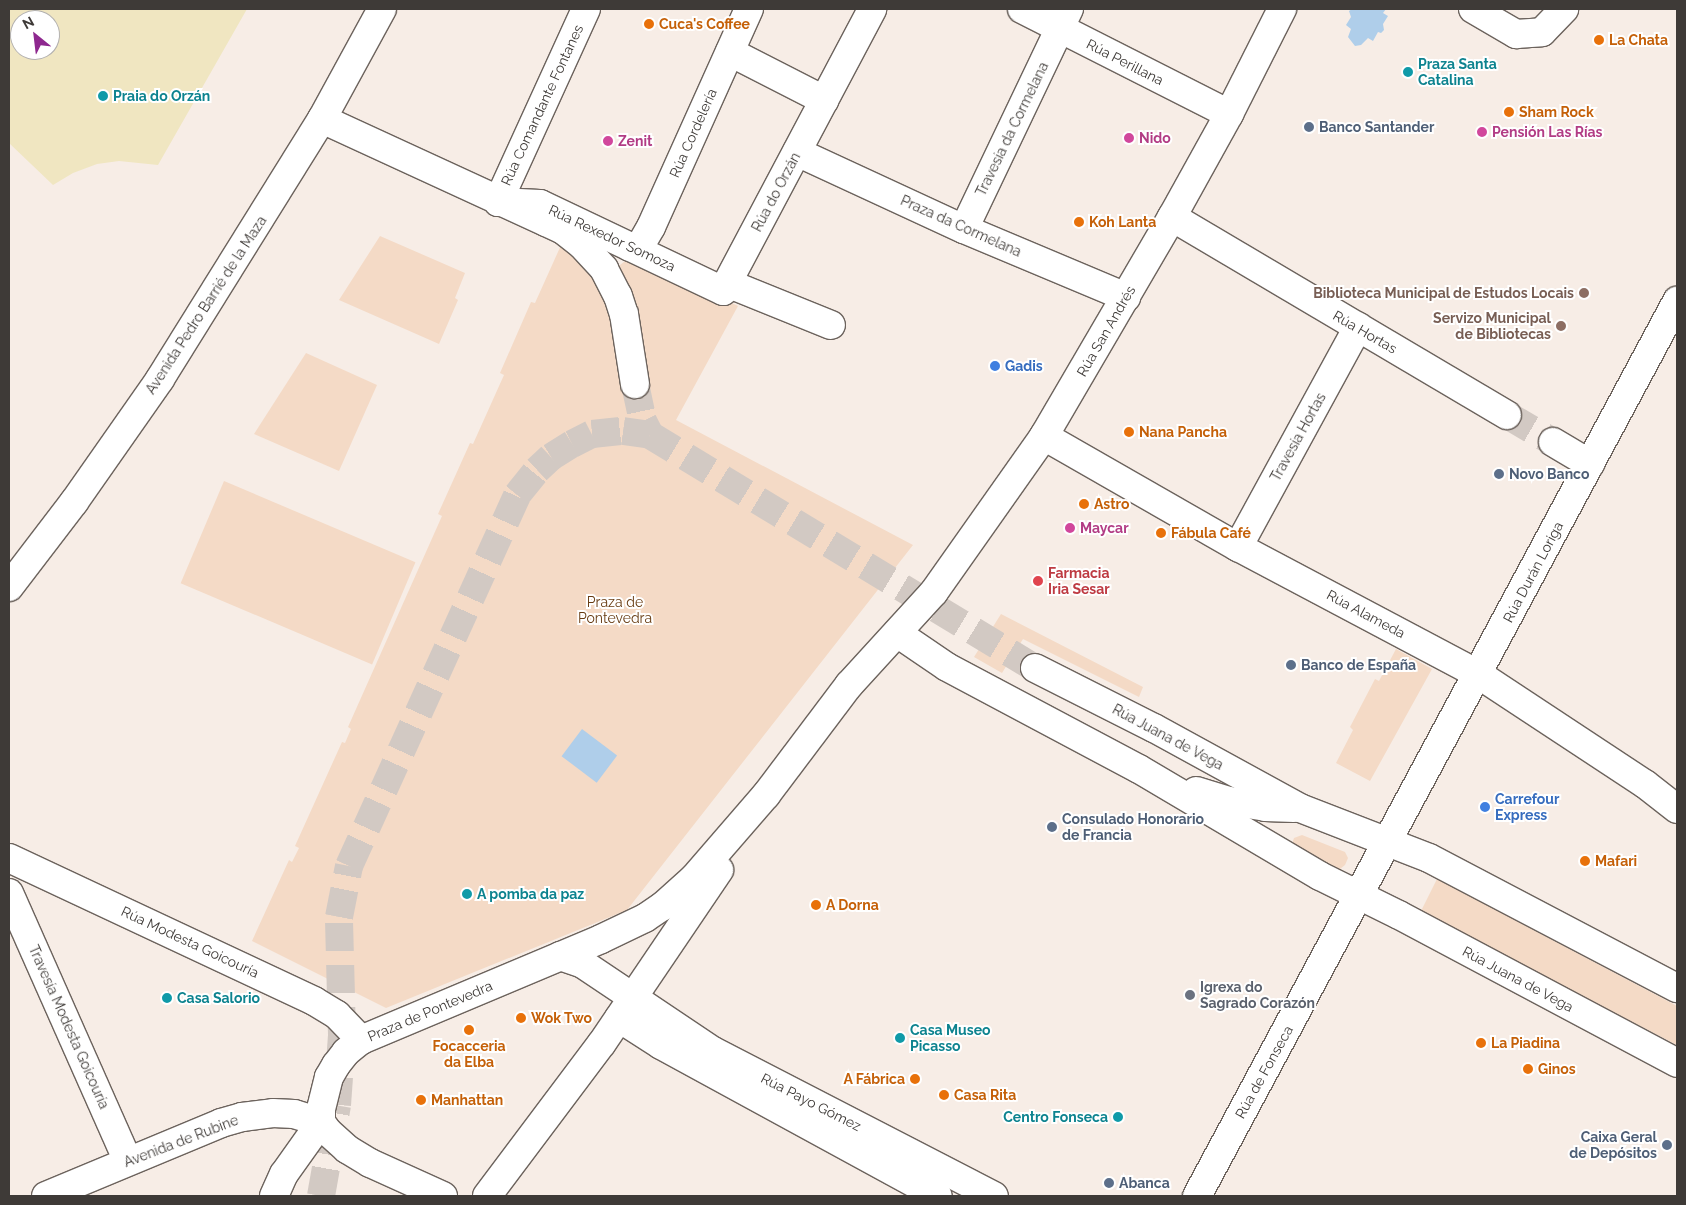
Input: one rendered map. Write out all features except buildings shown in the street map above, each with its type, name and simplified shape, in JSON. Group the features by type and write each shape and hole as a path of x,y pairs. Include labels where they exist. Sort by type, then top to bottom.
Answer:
{"street":[{"name":"Avenida Pedro Barrié de la Maza","path":"9,587 74,502 160,379 322,119 382,9"},
{"name":"Rúa Comandante Fontanes","path":"498,202 586,9"},
{"name":"Rúa Cordelería","path":"630,247 636,247 643,243 749,9"},
{"name":"Rúa do Orzán","path":"725,287 872,9"},
{"name":"Rúa Perillana","path":"1022,9 1065,19 1229,114"},
{"name":"Rúa San Andrés","path":"897,633 934,592 1044,436 1172,217 1229,114 1282,9"},
{"path":"1473,9 1516,34 1542,32 1564,9"},
{"name":"Travesía da Cormelana","path":"964,229 1065,19"},
{"path":"730,52 824,100"},
{"name":"Rúa Rexedor Somoza","path":"322,119 498,202 563,230 581,244 604,269 618,296 624,314 635,384"},
{"name":"Praza da Cormelana","path":"797,152 964,229 1126,297"},
{"name":"Rúa Rexedor Somoza","path":"498,202 540,204 630,247 725,287"},
{"name":"Rúa Hortas","path":"1172,217 1507,415"},
{"path":"725,287 831,325"},
{"name":"Rúa Durán Loriga","path":"1389,842 1677,301"},
{"name":"Travesía Hortas","path":"1238,547 1358,327"},
{"name":"Rúa Alameda","path":"1044,436 1238,547 1478,674 1645,784 1677,809"},
{"path":"1553,442 1590,464"},
{"name":"Rúa Juana de Vega","path":"897,633 947,668 1139,769 1320,876 1677,1063"},
{"name":"Praza de Pontevedra","path":"487,1196 633,999 763,799 849,685 897,633"},
{"name":"Rúa Juana de Vega","path":"1035,668 1154,728 1300,808 1429,858 1677,988"},
{"name":"Rúa Juana de Vega","path":"1139,769 1229,801 1265,807 1300,808"},
{"path":"1645,784 1677,790"},
{"name":"Praza de Pontevedra","path":"321,1122 323,1095 328,1077 346,1052 361,1040 625,928 663,906 694,878 763,799"},
{"path":"1359,895 1389,842"},
{"name":"Rúa Modesta Goicouría","path":"9,858 291,989 337,1015 361,1040"},
{"name":"Travesía Modesta Goicouría","path":"9,894 128,1161"},
{"name":"Rúa de Fonseca","path":"1197,1196 1359,895"},
{"path":"560,956 583,964 633,999"},
{"name":"Rúa Payo Gómez","path":"633,999 713,1052 994,1196"},
{"name":"Rúa Payo Gómez","path":"633,999 669,1049 938,1196"},
{"name":"Avenida de Rubine","path":"46,1196 221,1123 242,1117 273,1112 294,1114 321,1122"},
{"path":"274,1196 284,1174 321,1122 335,1140 347,1149 395,1176 443,1196"}],"green space":[{"path":"380,236 465,273 455,298 458,300 439,344 339,300"},
{"name":"Praza de Pontevedra","path":"562,243 616,268 633,255 738,306 676,420 913,545 627,910 386,1008 252,941 289,860 292,862 299,848 295,846 342,742 345,743 351,729 348,727 442,516 438,514 470,443 473,444 504,375 500,373 531,302 535,303"},
{"path":"306,353 377,385 339,471 254,434"},
{"path":"224,481 415,562 372,664 181,583"},
{"path":"1001,614 1143,687 1139,697 1023,639 1002,673 974,657"},
{"path":"1396,649 1432,669 1370,781 1336,763 1353,730 1350,727 1375,679 1379,681"},
{"path":"1302,835 1345,852 1348,858 1345,865 1340,869 1332,868 1292,844 1294,838"},
{"path":"1437,879 1677,1006 1677,1045 1420,913"}],"sand":[{"name":"Praia do Orzán","path":"9,9 247,9 158,165 119,161 97,164 73,173 53,185 9,143"}],"water":[{"path":"1352,9 1386,9 1383,13 1388,16 1383,24 1384,30 1381,33 1378,32 1373,41 1368,38 1361,45 1355,46 1348,37 1351,29 1346,25 1351,17 1349,11"},
{"path":"582,729 617,755 597,783 562,756"}],"tunnel":[{"path":"635,384 643,421 650,435"},
{"path":"1507,415 1553,442"},
{"path":"321,1196 337,1105 342,1035 339,917 349,866 517,495 537,470 551,457 592,434 623,431 650,435 1035,668"}],"place":[{"name":"Cuca's Coffee","path":"649,24"},
{"name":"La Chata","path":"1599,40"},
{"name":"Praza Santa Catalina","path":"1408,72"},
{"name":"Praia do Orzán","path":"103,96"},
{"name":"Sham Rock","path":"1509,112"},
{"name":"Banco Santander","path":"1309,127"},
{"name":"Pensión Las Rías","path":"1482,132"},
{"name":"Nido","path":"1129,138"},
{"name":"Zenit","path":"608,141"},
{"name":"Koh Lanta","path":"1079,222"},
{"name":"Biblioteca Municipal de Estudos Locais","path":"1584,293"},
{"name":"Servizo Municipal de Bibliotecas","path":"1561,326"},
{"name":"Gadis","path":"995,366"},
{"name":"Nana Pancha","path":"1129,432"},
{"name":"Novo Banco","path":"1499,474"},
{"name":"Astro","path":"1084,504"},
{"name":"Maycar","path":"1070,528"},
{"name":"Fábula Café","path":"1161,533"},
{"name":"Farmacia Iria Sesar","path":"1038,581"},
{"name":"Banco de España","path":"1291,665"},
{"name":"Carrefour Express","path":"1485,807"},
{"name":"Consulado Honorario de Francia","path":"1052,827"},
{"name":"Mafari","path":"1585,861"},
{"name":"A pomba da paz","path":"467,894"},
{"name":"A Dorna","path":"816,905"},
{"name":"Igrexa do Sagrado Corazón","path":"1190,995"},
{"name":"Casa Salorio","path":"167,998"},
{"name":"Wok Two","path":"521,1018"},
{"name":"Focacceria da Elba","path":"469,1030"},
{"name":"Casa Museo Picasso","path":"900,1038"},
{"name":"La Piadina","path":"1481,1043"},
{"name":"Ginos","path":"1528,1069"},
{"name":"A Fábrica","path":"915,1079"},
{"name":"Casa Rita","path":"944,1095"},
{"name":"Manhattan","path":"421,1100"},
{"name":"Centro Fonseca","path":"1118,1117"},
{"name":"Caixa Geral de Depósitos","path":"1667,1145"},
{"name":"Abanca","path":"1109,1183"}]}
